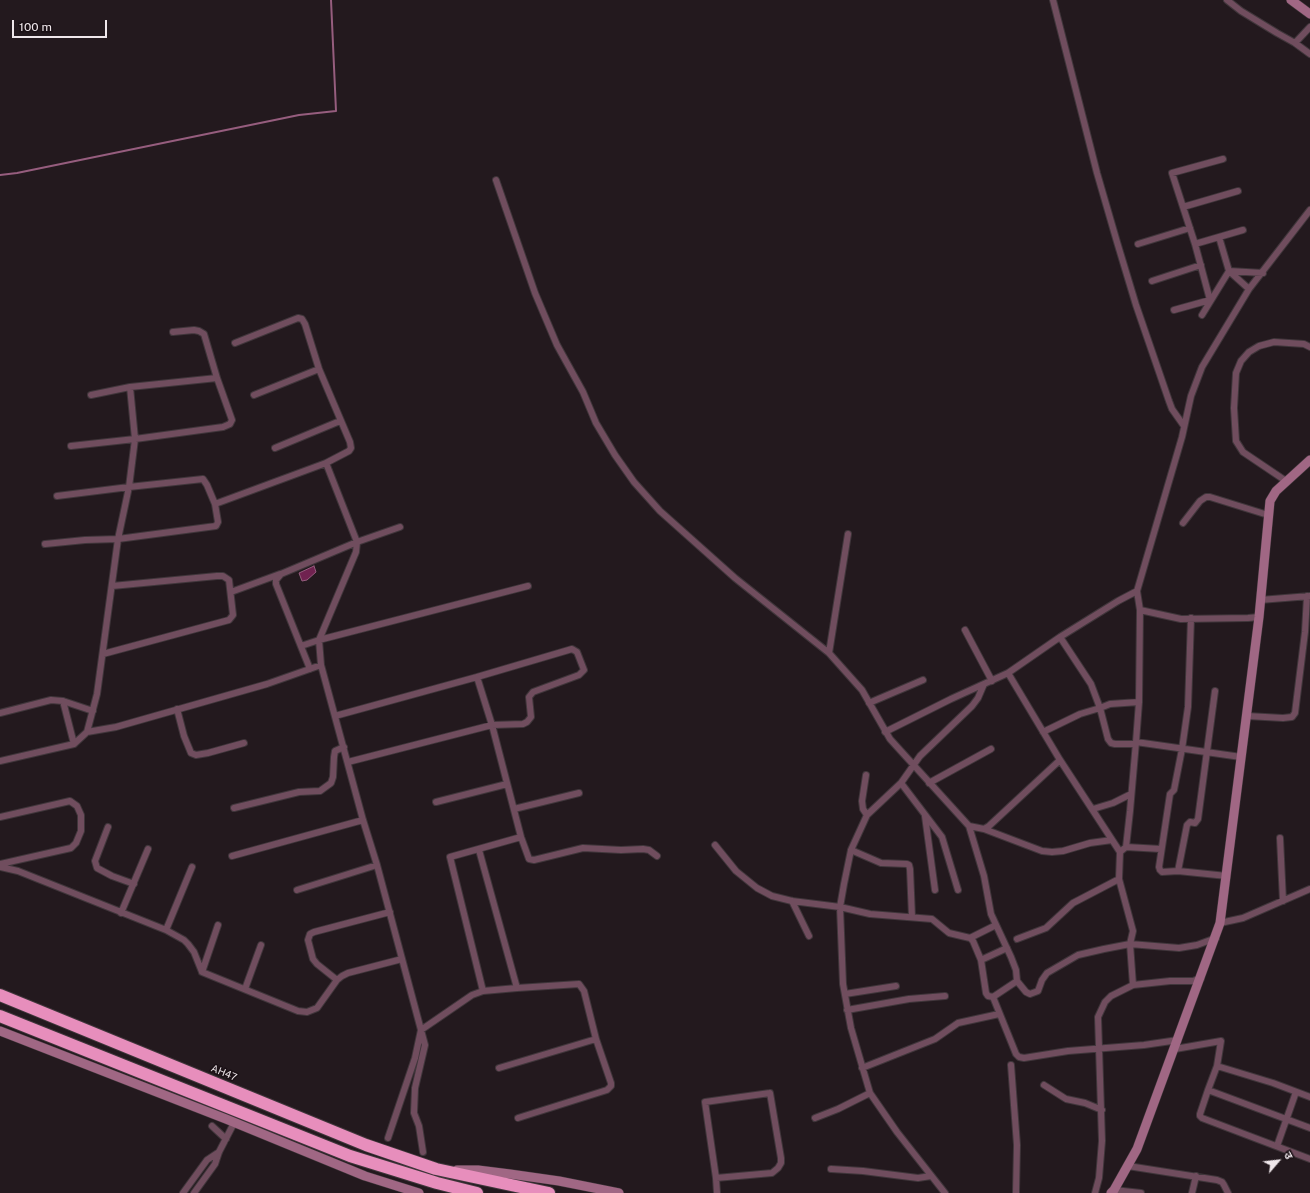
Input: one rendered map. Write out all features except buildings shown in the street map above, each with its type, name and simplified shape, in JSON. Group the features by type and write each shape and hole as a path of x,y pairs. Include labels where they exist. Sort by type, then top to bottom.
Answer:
{"highway":[{"name":"AH47","path":"0,995 366,1145 440,1170 549,1193"},
{"path":"0,1016 303,1137 380,1166 477,1193"},
{"path":"437,1183 454,1193"}],"main road":[{"path":"1291,0 1310,14"},
{"path":"1113,1191 1137,1149 1216,938 1220,923 1227,876 1247,716 1259,617 1270,501 1276,490 1310,460"},
{"path":"0,1031 365,1176 420,1193"},
{"path":"440,1170 478,1170 510,1174 559,1181 619,1193"}],"street":[{"path":"1053,0 1116,242 1169,401 1172,409 1184,426"},
{"path":"1227,0 1241,11 1295,43 1310,54"},
{"path":"1295,43 1310,27"},
{"path":"1210,300 1195,244 1172,173 1223,158"},
{"path":"496,180 535,293 557,345 583,392 596,423 615,455 634,482 660,511 735,578 829,653 862,690 885,732 969,826 984,876 990,914 1016,970 1017,981 1027,994 1036,992 1047,973 1074,957 1130,944 1180,948 1216,938"},
{"path":"1183,207 1238,191"},
{"path":"1126,847 1139,702 1140,610 1137,591 1170,480 1191,396 1202,367 1248,289 1310,210"},
{"path":"1138,244 1190,228"},
{"path":"1195,244 1243,230"},
{"path":"1219,237 1229,271 1248,289"},
{"path":"1152,282 1201,265"},
{"path":"1229,271 1262,273"},
{"path":"1202,315 1229,271"},
{"path":"1174,310 1210,300"},
{"path":"215,504 326,463 349,451 351,448 350,442 340,421 302,320 298,318 236,343"},
{"path":"71,446 223,427 230,424 232,420 217,378 204,334 194,330 173,332"},
{"path":"1286,481 1243,452 1236,441 1234,408 1236,373 1241,361 1249,352 1259,346 1274,342 1304,344 1310,348"},
{"path":"254,395 320,368"},
{"path":"91,395 130,387 217,378"},
{"path":"0,761 74,744 87,732 97,694 118,540 129,487 135,439 130,387"},
{"path":"275,448 340,421"},
{"path":"326,463 356,542 356,552 319,640 321,665 363,820 378,865 425,1045 415,1088 414,1113 419,1126 423,1152"},
{"path":"45,544 85,540 118,540 216,526 218,522 215,504 203,479 57,496"},
{"path":"1183,522 1200,501 1206,497 1268,516"},
{"path":"231,592 281,574 356,542 400,528"},
{"path":"829,653 848,534"},
{"path":"281,574 276,580 276,584 310,669"},
{"path":"103,654 229,620 233,615 229,580 223,576 112,586"},
{"path":"301,646 319,640 528,586"},
{"path":"885,732 1008,673 1060,637 1137,591"},
{"path":"1247,716 1283,718 1292,717 1294,715 1309,596 1260,600"},
{"path":"1140,610 1181,619 1259,617"},
{"path":"1191,618 1188,700 1182,749 1174,790 1170,794 1160,870 1162,872 1178,871 1227,876"},
{"path":"965,630 992,681"},
{"path":"1060,637 1087,677 1100,708 1108,739 1111,743 1135,743 1241,757"},
{"path":"335,716 477,677 572,648 577,652 584,670 579,676 532,692 529,697 531,717 523,724 492,725 348,762"},
{"path":"87,732 110,729 267,684 321,665"},
{"path":"1008,673 1060,760 1120,852 1119,879 1133,931 1130,944 1133,985"},
{"path":"477,677 492,725 521,838 529,859 534,860 583,848 621,850 643,849 649,850 657,856"},
{"path":"869,703 924,680"},
{"path":"944,1193 887,1118 870,1093 847,1010 840,907 852,850 867,816 901,783 920,756 972,706 978,698 984,684"},
{"path":"1178,871 1187,825 1190,822 1195,823 1198,819 1215,691"},
{"path":"0,713 51,700 63,701 94,708"},
{"path":"63,701 74,744"},
{"path":"1043,732 1080,714 1110,704 1139,702"},
{"path":"177,709 184,736 191,753 196,755 208,753 244,743"},
{"path":"234,808 299,792 320,791 331,782 333,777 335,751 344,747"},
{"path":"929,783 990,749"},
{"path":"984,828 996,821 1060,760"},
{"path":"866,775 862,801 863,809 867,816"},
{"path":"901,783 938,831 945,844 958,890"},
{"path":"436,802 507,784"},
{"path":"514,809 580,793"},
{"path":"1093,809 1113,803 1131,794"},
{"path":"0,817 70,801 77,806 81,815 81,831 76,843 71,848 0,866"},
{"path":"925,815 934,890"},
{"path":"232,856 363,820"},
{"path":"969,826 984,828 1042,851 1052,852 1090,843 1112,840"},
{"path":"108,827 95,861 97,868 112,876 134,884"},
{"path":"483,991 450,857 521,838"},
{"path":"1280,838 1283,901"},
{"path":"716,845 736,871 757,888 772,896 792,901 840,907 870,914 932,919 949,933 970,938 996,925"},
{"path":"1120,852 1126,847 1162,849"},
{"path":"121,913 148,849"},
{"path":"479,850 517,988"},
{"path":"852,850 880,863 909,865 912,917"},
{"path":"297,890 378,865"},
{"path":"0,866 18,871 166,930 184,940 188,944 194,952 202,972 298,1011 307,1012 317,1008 337,980 348,973 402,959"},
{"path":"166,930 192,867"},
{"path":"1016,939 1046,928 1073,903 1119,879"},
{"path":"1220,923 1244,918 1310,889"},
{"path":"792,901 809,936"},
{"path":"337,980 313,959 308,940 310,934 390,912"},
{"path":"202,972 218,925"},
{"path":"970,938 981,960 986,993 988,996 993,997"},
{"path":"245,989 261,945"},
{"path":"981,960 1007,948"},
{"path":"1095,1193 1099,1178 1102,1141 1098,1017 1105,1002 1114,994 1133,985 1170,981 1193,981 1201,978"},
{"path":"993,997 1017,981"},
{"path":"388,1138 415,1058 421,1030 472,995 483,991 579,984 584,991 596,1039 611,1083 609,1088 518,1118"},
{"path":"845,994 896,986"},
{"path":"847,1010 909,999 944,996"},
{"path":"993,997 1016,1054 1019,1057 1024,1058 1098,1048 1220,1041 1218,1066 1208,1090 1200,1116 1310,1159"},
{"path":"862,1068 935,1039 958,1023 999,1014"},
{"path":"500,1068 596,1039"},
{"path":"1011,1065 1017,1145 1016,1193"},
{"path":"1218,1066 1273,1083 1310,1097"},
{"path":"1044,1085 1066,1099 1086,1103 1102,1110"},
{"path":"1208,1090 1310,1128"},
{"path":"1277,1146 1296,1092"},
{"path":"716,1178 772,1172 778,1168 781,1163 781,1158 770,1093 705,1102 717,1193"},
{"path":"815,1118 838,1109 870,1093"},
{"path":"194,1193 215,1164 219,1152 234,1123"},
{"path":"212,1126 226,1139"},
{"path":"183,1193 207,1160 219,1152"},
{"path":"1128,1166 1217,1180 1222,1182 1228,1193"},
{"path":"831,1169 863,1171 918,1178 931,1176"},
{"path":"1192,1193 1196,1176"},
{"path":"1113,1191 1141,1193"}],"shaded area":[{"path":"314,566 316,572 307,580 302,581 299,573"}],"waterway":[{"path":"0,175 17,173 299,115 336,111 331,0"}]}
